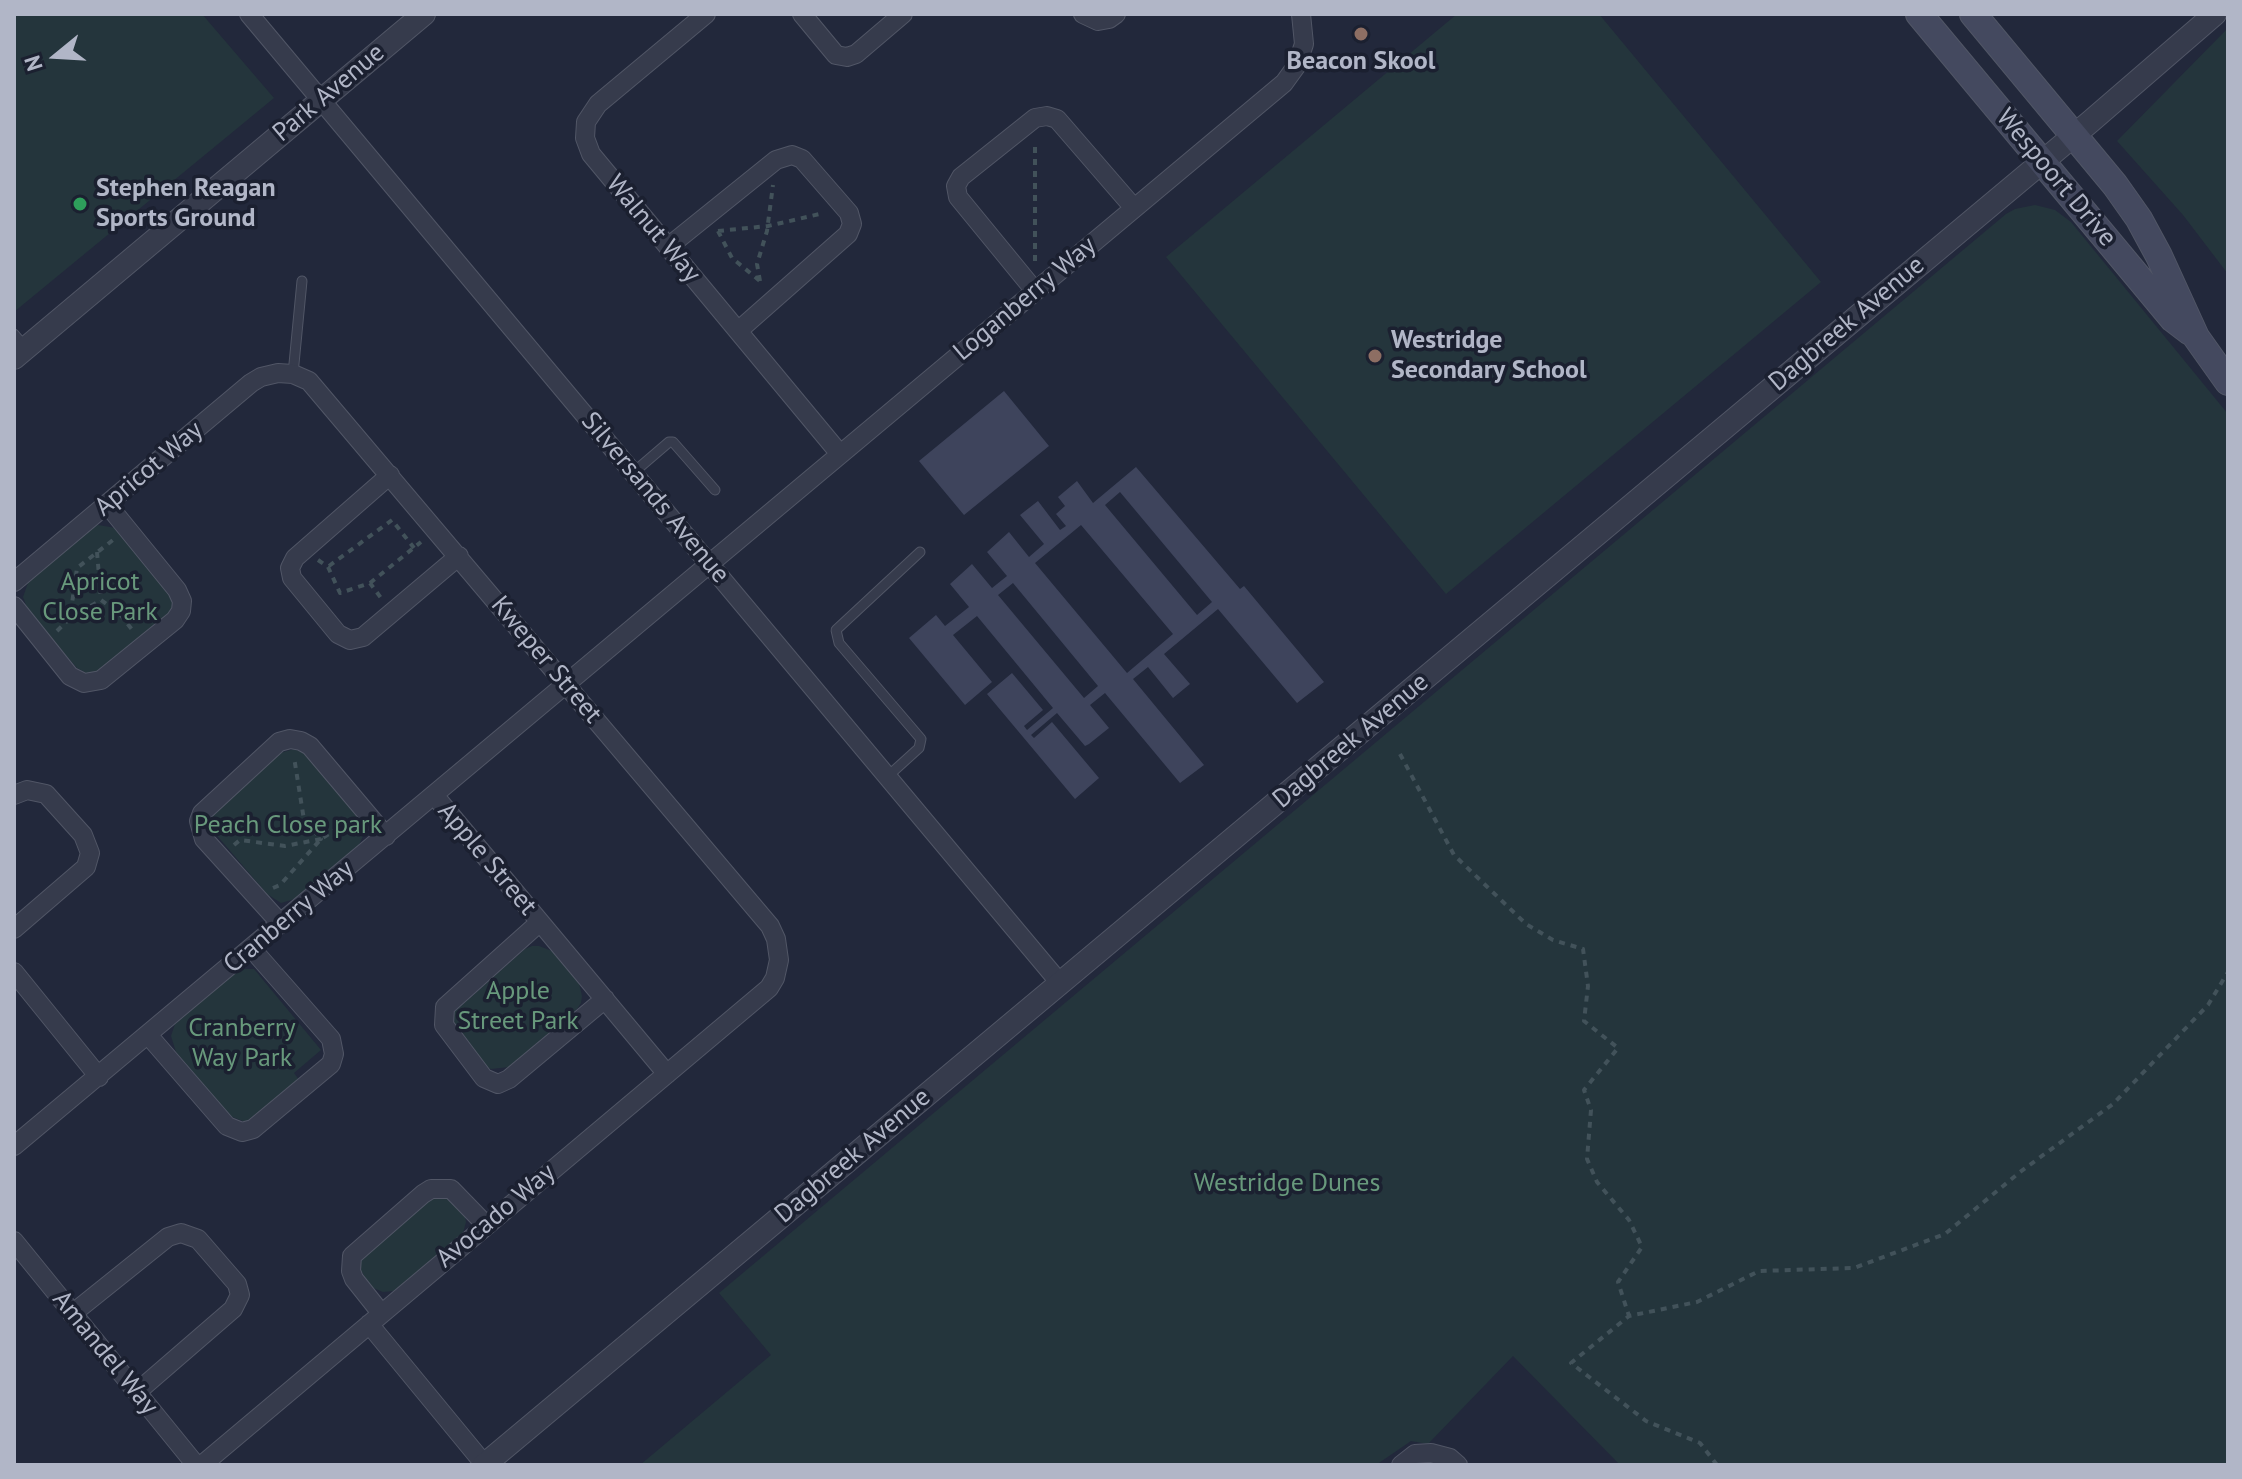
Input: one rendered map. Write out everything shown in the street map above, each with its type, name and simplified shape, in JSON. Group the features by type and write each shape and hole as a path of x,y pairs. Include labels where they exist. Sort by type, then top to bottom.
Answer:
{"main road":[{"name":"Wespoort Drive","path":"1919,14 2173,319 2196,337"},
{"name":"Wespoort Drive","path":"1973,14 2075,135 2139,219 2196,337 2228,382"}],"street":[{"name":"Silversands Avenue","path":"249,14 1060,983"},
{"name":"Park Avenue","path":"18,347 424,14"},
{"name":"Walnut Way","path":"706,14 598,104 586,122 585,138 591,154 840,454"},
{"path":"802,14 836,55 847,57 856,54 903,14"},
{"path":"1083,14 1090,19 1104,21 1116,14"},
{"name":"Loganberry Way","path":"711,564 1284,83 1297,65 1304,44 1301,14"},
{"name":"Dagbreek Avenue","path":"484,1465 2043,162 2215,14"},
{"path":"1035,291 958,197 956,186 961,177 1035,118 1047,116 1057,119 1134,208"},
{"path":"668,247 776,160 792,155 802,159 849,213 852,224 848,234 738,331"},
{"name":"Apricot Way","path":"15,579 251,383 278,373 293,374"},
{"name":"Kweper Street","path":"293,374 309,381 770,926 776,939 779,960"},
{"path":"390,475 295,558 290,568 292,578 338,634 350,640 363,637 459,556"},
{"path":"14,606 70,676 77,681 91,683 101,680 175,620 181,611 182,601 177,590 107,504"},
{"name":"Cranberry Way","path":"14,1146 711,564"},
{"path":"281,924 204,839 199,821 202,813 279,742 290,739 310,746 386,836"},
{"path":"14,795 27,790 46,794 83,835 90,853 86,867 14,929"},
{"name":"Apple Street","path":"434,795 667,1074"},
{"name":"Apple Street","path":"540,922 445,1007 444,1025 484,1078 498,1084 509,1079 605,999"},
{"path":"149,1036 227,1126 242,1132 253,1129 331,1064 334,1054 331,1039 252,949"},
{"name":"Avocado Way","path":"202,1465 769,988 779,960"},
{"path":"14,972 99,1077"},
{"path":"484,1465 375,1318 351,1271 352,1256 431,1189 451,1189 486,1225"},
{"path":"72,1314 168,1237 181,1233 198,1239 237,1284 240,1295 233,1309 137,1392"},
{"name":"Amandel Way","path":"14,1241 196,1465"},
{"path":"1401,1465 1415,1454 1431,1453 1450,1458 1458,1465"}],"lane":[{"path":"293,374 302,281"},
{"path":"634,472 669,442 673,442 715,490"},
{"path":"887,777 919,748 921,739 839,643 836,630 920,552"}],"path":[{"path":"1035,118 1035,291"},
{"path":"760,281 757,264 768,226 776,160"},
{"path":"718,231 768,226 835,210 849,213"},
{"path":"707,216 732,258 775,298"},
{"path":"328,567 392,520 414,548"},
{"path":"70,618 77,568 127,528"},
{"path":"295,558 315,558 328,567 340,593 370,583 437,530"},
{"path":"97,552 101,600 119,613 145,645"},
{"path":"370,583 392,613"},
{"path":"44,643 70,618 101,600"},
{"path":"290,739 304,820 321,839"},
{"path":"1400,754 1454,855 1526,924 1553,940 1583,949 1588,986 1584,1021 1618,1048 1584,1090 1591,1110 1587,1159 1597,1182 1629,1220 1642,1247 1618,1282 1629,1316"},
{"path":"253,893 280,885 321,839 365,811"},
{"path":"220,856 240,840 285,846 321,839"},
{"path":"1717,1465 1700,1443 1646,1421 1571,1363 1629,1316 1697,1302 1759,1271 1854,1268 1945,1234 2020,1172 2113,1104 2208,1005 2228,972"}],"green space":[{"name":"Stephen Reagan Sports Ground","path":"14,14 202,14 274,98 14,312"},
{"path":"1457,14 1599,14 1821,282 1446,594 1166,257"},
{"path":"2228,28 2228,274 2183,215 2117,141"},
{"name":"Westridge Dunes","path":"2035,205 2055,210 2071,222 2228,414 2228,1465 1620,1465 1513,1356 1428,1444 1411,1441 1376,1465 640,1465 771,1355 719,1293 2006,214"},
{"name":"Apricot Close Park","path":"98,525 116,528 174,598 173,610 103,671 88,674 77,668 29,613 23,597 28,583"},
{"name":"Peach Close park","path":"294,749 307,754 361,820 364,834 358,847 298,898 281,903 267,894 214,832 211,820 212,814 280,753"},
{"name":"Apple Street Park","path":"532,946 552,951 579,983 581,1003 509,1067 491,1069 485,1066 453,1025 454,1012"},
{"name":"Cranberry Way Park","path":"254,969 321,1050 294,1073 299,1080 251,1121 245,1122 230,1116 176,1052 171,1036 175,1024 235,973"},
{"path":"448,1197 464,1212 466,1222 463,1233 394,1291 383,1292 371,1287 360,1269 362,1256 430,1198"}],"building":[{"path":"1004,391 1049,446 964,515 919,461"},
{"path":"1136,467 1240,589 1244,586 1324,682 1297,703 1218,609 1164,654 1190,684 1173,698 1148,667 1133,679 1204,765 1180,783 1105,693 1090,705 1109,728 1089,744 1085,746 1057,713 1031,735 1034,738 1052,722 1099,778 1075,799 987,694 1012,673 1043,710 1024,726 1027,730 1053,708 977,616 953,635 992,682 965,705 909,638 936,615 945,626 969,607 950,584 972,564 992,588 1007,576 987,552 1009,532 1029,557 1044,544 1020,515 1038,501 1060,530 1066,526 1056,514 1065,506 1058,497 1077,481 1093,503","holes":["1120,492 1212,602 1197,615 1105,505","1081,525 1173,634 1127,673 1035,563","1013,583 1098,686 1084,698 998,595"]}],"place":[{"name":"Beacon Skool","path":"1361,34"},
{"name":"Stephen Reagan Sports Ground","path":"80,204"},
{"name":"Westridge Secondary School","path":"1375,356"}]}
